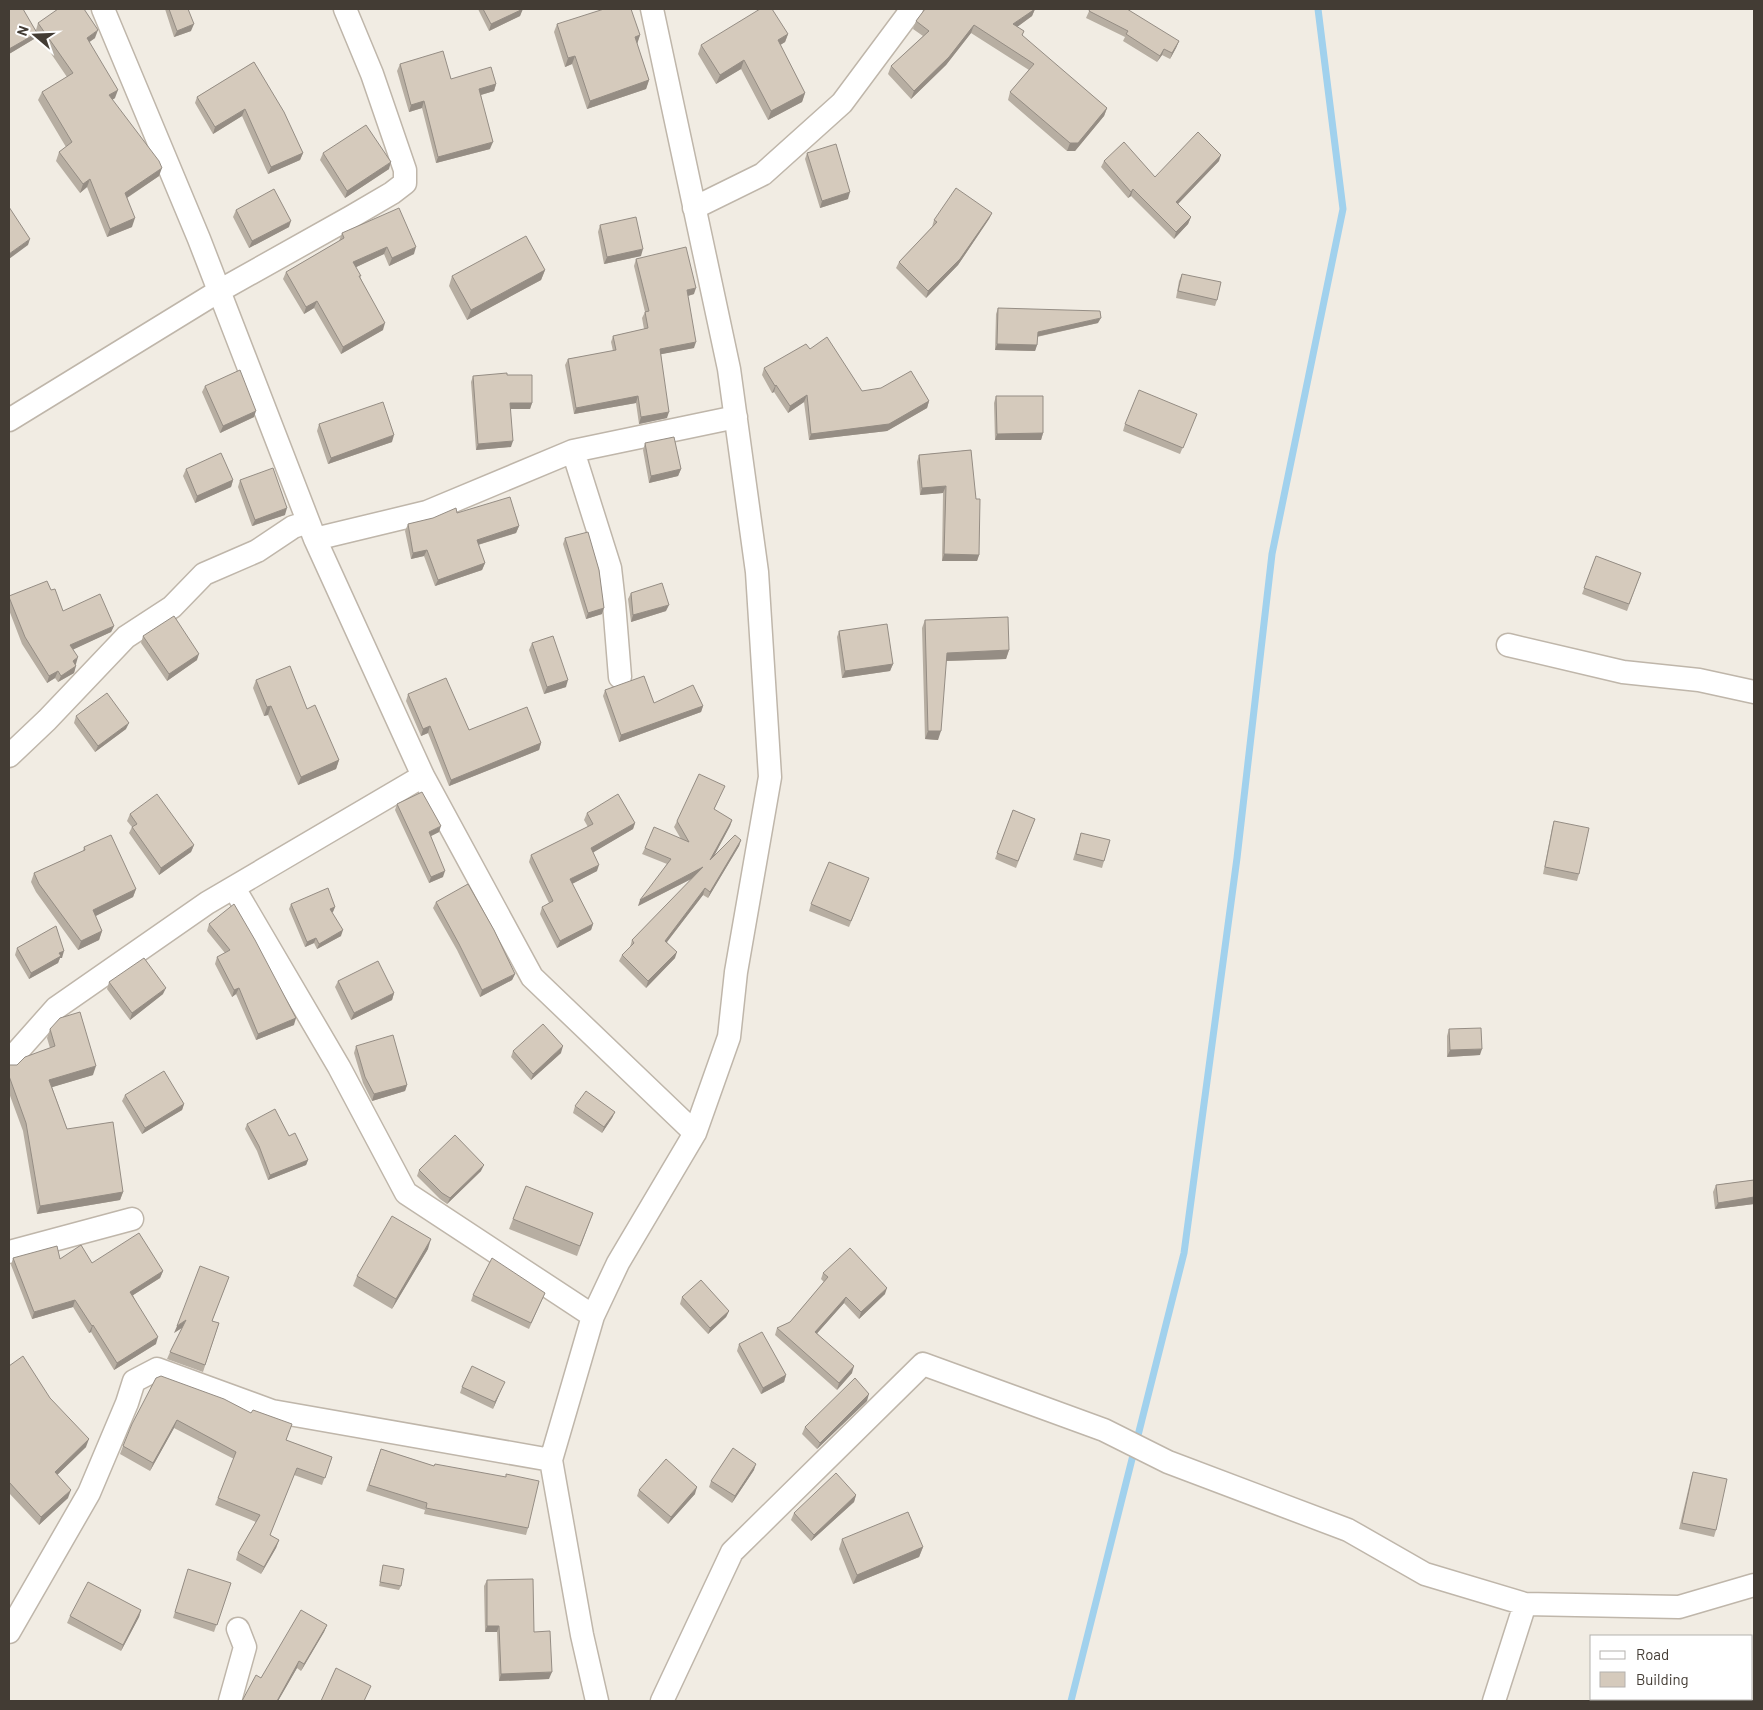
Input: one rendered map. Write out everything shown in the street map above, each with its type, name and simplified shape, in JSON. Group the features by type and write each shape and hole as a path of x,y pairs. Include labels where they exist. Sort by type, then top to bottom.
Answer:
{"street":[{"path":"103,9 219,290 312,530 423,776 532,977 695,1133"},
{"path":"9,420 219,290 351,217 392,193 405,183 405,170 372,74 345,9"},
{"path":"597,1701 582,1635 551,1460 593,1316 618,1263 695,1133 729,1038 736,972 770,777 757,572 729,369 652,9"},
{"path":"694,208 763,174 842,103 912,9"},
{"path":"9,756 47,720 126,637 172,607 204,574 257,551 294,528 312,530 427,512 573,451 736,417"},
{"path":"573,451 610,568 620,677"},
{"path":"1508,645 1623,672 1699,680 1754,692"},
{"path":"9,1061 56,1008 207,904 423,776"},
{"path":"234,888 339,1066 406,1193 593,1316"},
{"path":"9,1252 132,1220"},
{"path":"662,1701 732,1552 923,1364 1104,1430 1168,1462 1348,1530 1425,1574 1525,1604 1679,1607 1754,1585"},
{"path":"9,1632 89,1493 128,1402 134,1381 157,1369 272,1411 551,1460"},
{"path":"1494,1701 1525,1604"},
{"path":"230,1701 245,1647 238,1629"}],"building":[{"path":"9,9 23,9 37,33 9,49"},
{"path":"58,9 84,9 98,30 87,38 118,90 109,95 159,161 162,168 125,193 135,218 110,229 90,179 83,184 59,152 72,142 42,92 73,73 38,23"},
{"path":"169,9 188,9 194,24 177,31"},
{"path":"483,9 523,9 491,24"},
{"path":"604,9 631,9 640,35 635,37 649,80 590,101 575,56 568,58 557,24"},
{"path":"760,9 772,9 788,34 778,40 805,93 771,111 744,60 720,75 701,45"},
{"path":"925,9 1035,9 1013,24 1024,31 1022,35 1107,108 1078,143 1070,143 1010,92 1034,64 974,25 949,57 914,91 891,66 929,31 916,21"},
{"path":"1090,9 1127,9 1179,41 1172,53 1164,49 1160,56 1126,34 1128,31 1089,11"},
{"path":"443,51 451,79 491,67 496,84 479,89 493,142 438,157 424,101 411,105 400,64"},
{"path":"254,62 284,112 303,153 271,167 245,109 215,127 197,97"},
{"path":"366,125 391,162 347,191 323,153"},
{"path":"1198,132 1221,155 1176,202 1191,217 1176,232 1133,189 1131,192 1104,161 1124,142 1155,177"},
{"path":"836,144 850,192 822,201 807,153"},
{"path":"956,188 992,213 960,259 928,291 899,262 937,222 934,220"},
{"path":"274,189 291,221 252,241 236,210"},
{"path":"9,207 30,239 9,254"},
{"path":"399,208 416,247 392,258 387,247 353,262 385,323 343,347 317,301 306,307 286,272 344,238 342,233"},
{"path":"636,217 643,249 607,257 600,225"},
{"path":"526,236 545,270 471,310 452,276"},
{"path":"686,247 696,288 687,290 696,342 660,349 669,412 641,417 638,396 576,408 568,359 616,350 613,336 648,328 645,312 649,311 636,259"},
{"path":"1182,274 1221,282 1217,300 1178,291"},
{"path":"998,308 1100,311 1101,318 1038,332 1037,345 997,344"},
{"path":"827,337 862,391 881,388 911,371 929,401 889,424 811,434 807,395 790,406 764,368 806,344 810,349"},
{"path":"240,370 256,411 223,426 205,386"},
{"path":"507,373 507,375 532,375 532,403 510,403 513,441 478,444 473,376"},
{"path":"1139,390 1197,414 1183,448 1125,424"},
{"path":"996,396 1043,396 1043,433 997,434"},
{"path":"383,402 394,435 331,458 319,424"},
{"path":"674,437 681,469 651,476 645,443"},
{"path":"971,450 976,499 980,499 979,555 944,554 946,486 922,488 919,455"},
{"path":"221,453 233,480 197,496 186,469"},
{"path":"273,468 287,508 255,520 240,480"},
{"path":"510,497 519,526 477,540 485,563 438,580 427,550 413,553 408,524 433,518 456,508 457,513"},
{"path":"588,532 599,570 604,608 588,613 565,538"},
{"path":"1596,556 1641,573 1629,604 1584,588"},
{"path":"47,581 51,590 55,589 63,611 100,594 114,626 70,645 78,657 73,661 76,666 61,676 58,671 49,676 25,637 9,597"},
{"path":"662,583 669,605 633,615 631,593"},
{"path":"174,616 199,654 169,674 143,636"},
{"path":"1008,617 1009,650 947,653 941,731 928,731 925,620"},
{"path":"887,624 893,664 845,671 839,631"},
{"path":"553,636 568,680 547,687 532,643"},
{"path":"290,666 307,709 315,705 339,760 301,777 271,706 267,707 256,680"},
{"path":"644,676 654,703 693,685 703,706 621,735 605,690"},
{"path":"446,678 469,730 527,707 541,743 451,780 430,726 423,729 408,694"},
{"path":"107,693 129,723 98,746 76,716"},
{"path":"699,774 725,786 714,809 732,820 710,860 735,835 741,840 710,892 705,888 665,941 677,952 648,981 622,955 634,943 632,940 703,867 640,900 671,859 645,848 654,827 689,842 677,821"},
{"path":"422,792 441,826 429,832 445,871 431,877 397,804"},
{"path":"157,794 194,845 161,868 132,827 137,824 130,814"},
{"path":"618,794 635,823 591,848 599,865 570,879 593,924 560,941 542,907 553,901 531,855 593,824 587,813"},
{"path":"1013,810 1035,819 1018,861 997,853"},
{"path":"1554,821 1589,828 1579,874 1545,867"},
{"path":"1081,833 1110,840 1104,861 1076,854"},
{"path":"111,835 136,889 93,910 102,931 81,941 39,884 34,873 85,850 84,847"},
{"path":"829,862 869,878 851,921 811,904"},
{"path":"468,884 494,930 515,974 482,990 436,902"},
{"path":"328,888 335,907 330,909 343,930 319,944 316,938 307,942 291,904"},
{"path":"234,904 296,1018 258,1034 239,988 234,990 217,957 230,950 209,924"},
{"path":"56,926 64,951 59,953 61,956 31,973 17,948"},
{"path":"144,958 166,988 132,1013 109,982"},
{"path":"378,961 394,993 354,1013 338,981"},
{"path":"80,1012 96,1066 49,1080 67,1129 113,1122 123,1192 40,1206 26,1123 9,1076 9,1065 17,1065 25,1057 55,1046 50,1029 60,1018"},
{"path":"543,1024 563,1046 533,1074 513,1051"},
{"path":"1481,1028 1482,1049 1450,1050 1449,1029"},
{"path":"393,1035 407,1085 374,1094 365,1077 356,1046"},
{"path":"164,1071 184,1104 145,1128 125,1095"},
{"path":"586,1091 615,1112 604,1127 575,1106"},
{"path":"275,1109 289,1136 295,1133 308,1160 270,1175 259,1146 247,1124"},
{"path":"455,1135 484,1165 450,1198 442,1193 419,1170"},
{"path":"1754,1180 1754,1197 1718,1203 1716,1185"},
{"path":"526,1186 593,1213 580,1246 513,1219"},
{"path":"392,1216 431,1239 396,1299 357,1276"},
{"path":"139,1233 163,1271 130,1292 158,1337 117,1363 75,1300 34,1312 13,1258 57,1246 60,1259 81,1245 92,1263"},
{"path":"850,1248 887,1288 861,1312 846,1297 815,1332 854,1366 839,1383 777,1328 790,1322 828,1277 823,1273"},
{"path":"492,1258 545,1293 531,1323 473,1295"},
{"path":"200,1266 229,1277 212,1321 219,1323 205,1365 170,1352 186,1320 177,1326"},
{"path":"701,1280 729,1311 710,1328 682,1297"},
{"path":"762,1332 786,1375 763,1388 739,1344"},
{"path":"23,1356 50,1398 89,1439 55,1472 71,1490 41,1517 9,1482 9,1366"},
{"path":"472,1366 505,1382 495,1402 462,1387"},
{"path":"161,1376 224,1399 251,1413 253,1410 292,1424 286,1440 332,1457 325,1478 297,1468 270,1535 279,1540 264,1567 238,1553 260,1515 218,1498 236,1452 177,1420 153,1463 123,1446 132,1424 156,1378"},
{"path":"855,1378 869,1394 820,1443 805,1427"},
{"path":"733,1448 756,1464 735,1496 711,1481"},
{"path":"381,1449 434,1466 435,1464 506,1477 506,1474 539,1481 528,1528 426,1508 427,1503 369,1485"},
{"path":"666,1459 697,1487 671,1517 639,1490"},
{"path":"1693,1472 1727,1479 1716,1530 1682,1523"},
{"path":"836,1473 856,1495 814,1535 794,1513"},
{"path":"908,1512 923,1547 857,1575 842,1539"},
{"path":"383,1565 404,1569 401,1586 380,1582"},
{"path":"188,1569 231,1583 217,1625 175,1612"},
{"path":"533,1579 534,1632 550,1631 552,1672 501,1674 499,1626 487,1626 487,1580"},
{"path":"88,1582 141,1610 123,1645 70,1616"},
{"path":"301,1610 327,1625 304,1664 299,1661 277,1701 242,1701 256,1675 261,1678"},
{"path":"336,1668 371,1686 364,1701 321,1701"}],"waterway":[{"path":"1071,1701 1184,1253 1237,858 1272,554 1343,209 1318,9"}]}
